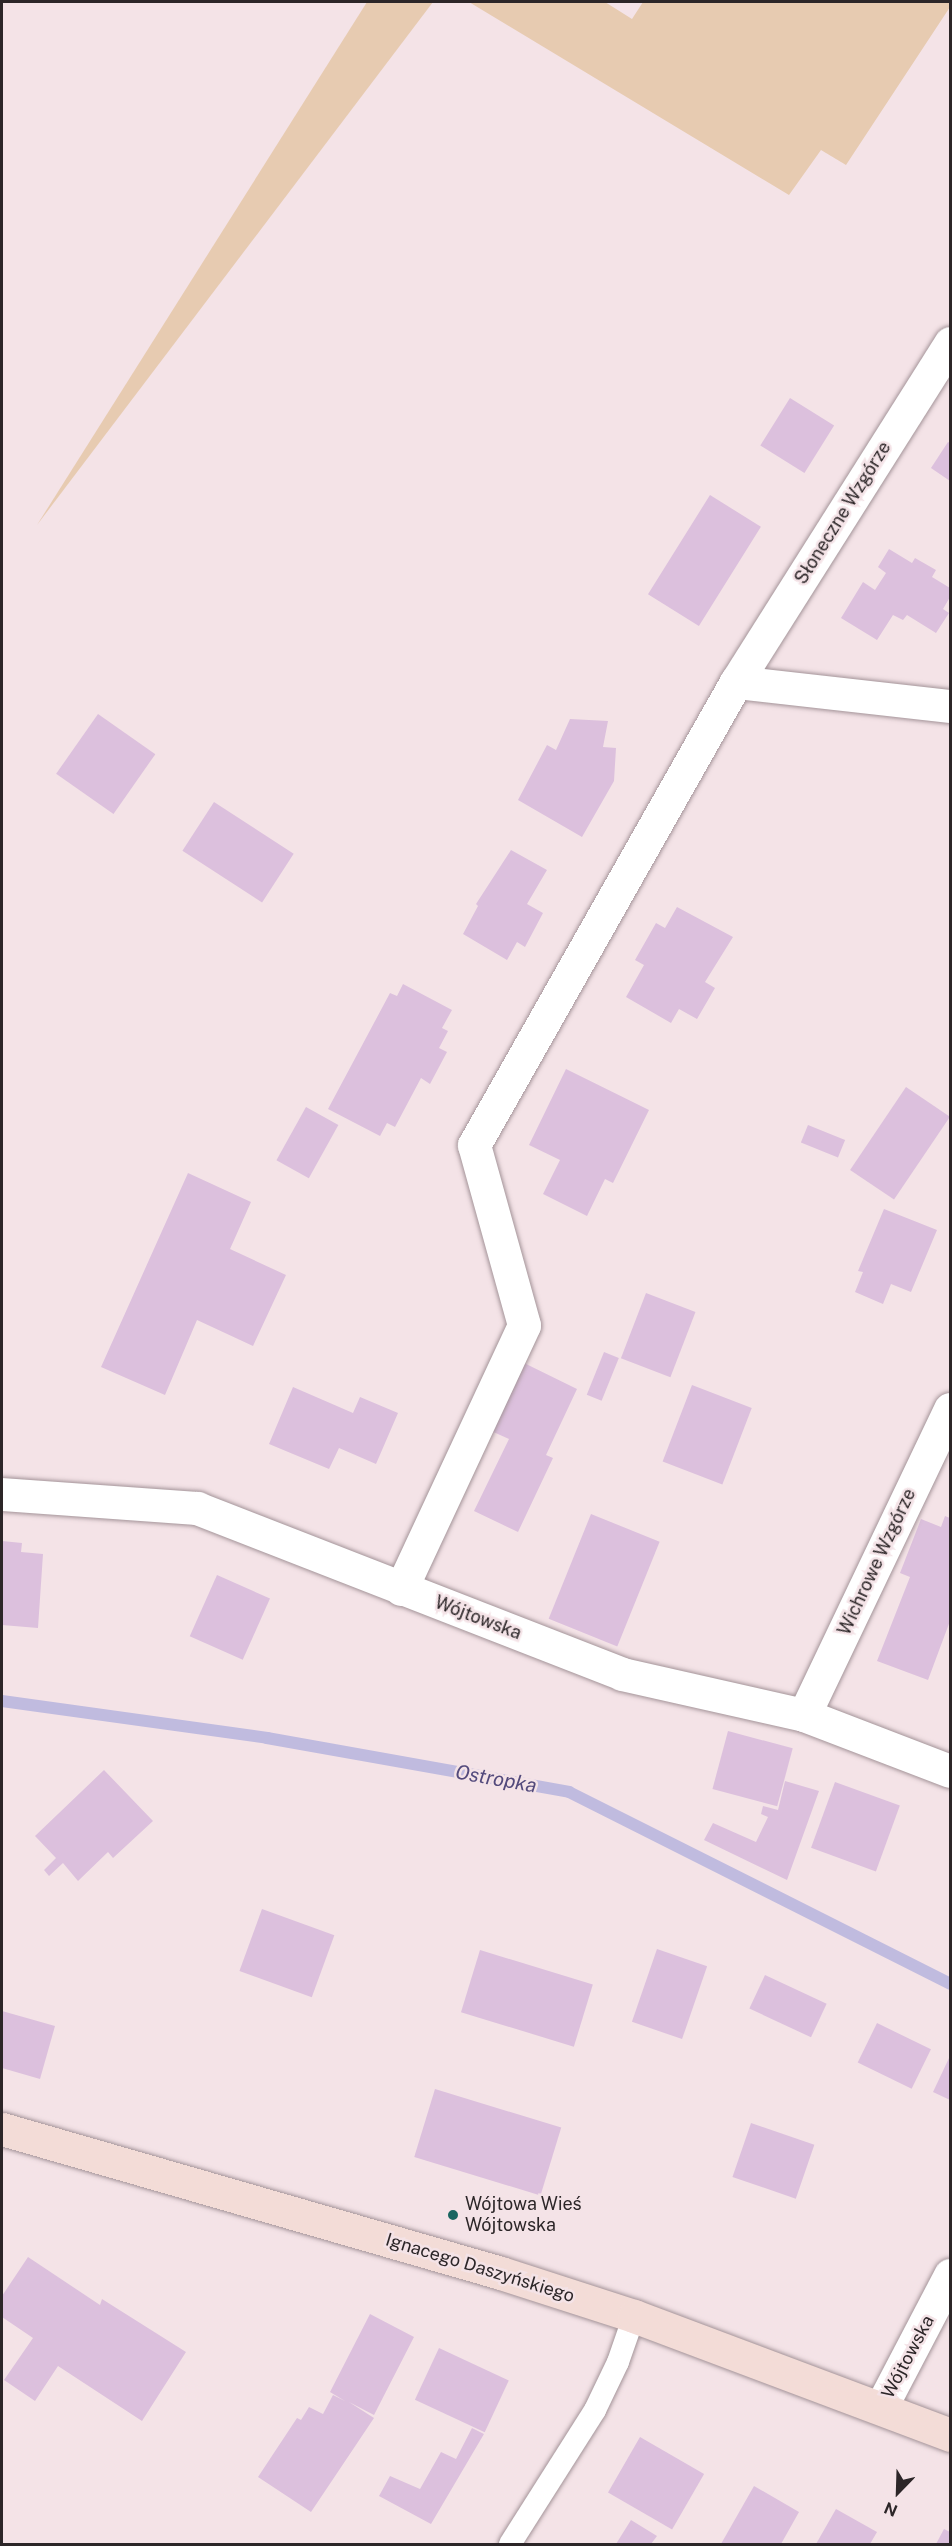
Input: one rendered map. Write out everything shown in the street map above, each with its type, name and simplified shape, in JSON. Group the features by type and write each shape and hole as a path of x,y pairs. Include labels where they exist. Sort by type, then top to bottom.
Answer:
{"main road":[{"name":"Ignacego Daszyńskiego","path":"2,2129 478,2266 634,2316 951,2435"}],"street":[{"name":"Słoneczne Wzgórze","path":"401,1589 524,1325 474,1146 736,682 951,343"},
{"path":"736,682 951,706"},
{"name":"Wichrowe Wzgórze","path":"804,1715 951,1409"},
{"name":"Wójtowska","path":"2,1494 197,1508 622,1674 804,1715 951,1771"},
{"name":"Wójtowska","path":"881,2407 951,2275"}],"lane":[{"path":"510,2544 595,2410 618,2362 634,2316"}],"shaded area":[{"path":"367,2 433,2 37,525"},
{"path":"469,2 605,2 632,19 643,2 950,2 950,7 846,165 821,150 789,195"}],"building":[{"path":"790,398 834,426 804,473 760,445"},
{"path":"948,442 950,443 950,481 931,468"},
{"path":"710,495 761,527 699,626 648,594"},
{"path":"889,549 912,563 915,558 936,570 932,577 950,588 950,597 943,609 949,613 936,633 907,615 903,620 893,615 877,640 841,618 863,582 875,590 886,573 878,567"},
{"path":"98,714 155,754 113,814 56,774"},
{"path":"570,719 608,721 603,747 616,748 614,781 582,837 518,800 547,745 556,750"},
{"path":"214,802 294,854 262,902 182,851"},
{"path":"511,850 547,870 527,904 543,913 525,947 517,942 507,960 463,934 478,906 476,904"},
{"path":"677,907 733,937 705,982 715,988 697,1019 679,1009 671,1023 626,997 644,965 635,960 656,923 665,928"},
{"path":"403,984 452,1010 442,1028 448,1031 439,1048 447,1052 430,1084 421,1078 395,1127 387,1123 380,1136 328,1109 390,993 397,996"},
{"path":"566,1069 649,1110 613,1183 605,1179 587,1216 543,1194 560,1160 529,1145"},
{"path":"906,1087 950,1117 894,1200 850,1170"},
{"path":"306,1107 338,1125 309,1178 276,1160"},
{"path":"808,1125 845,1140 838,1158 801,1143"},
{"path":"188,1173 251,1202 230,1249 286,1275 253,1346 197,1320 165,1395 101,1367"},
{"path":"884,1209 937,1230 911,1292 891,1284 883,1304 855,1292 863,1272 858,1271"},
{"path":"646,1293 695,1312 670,1377 621,1358"},
{"path":"604,1352 619,1358 602,1401 587,1395"},
{"path":"522,1362 577,1389 546,1455 553,1458 518,1532 474,1511 509,1439 489,1430"},
{"path":"692,1385 752,1408 722,1484 663,1462"},
{"path":"293,1387 353,1413 360,1397 398,1413 376,1464 339,1448 329,1469 269,1444"},
{"path":"591,1514 660,1542 617,1646 549,1619"},
{"path":"945,1516 950,1518 950,1621 928,1680 877,1661 910,1577 900,1573 921,1519 941,1527"},
{"path":"2,1541 22,1543 21,1552 43,1554 38,1628 2,1625"},
{"path":"217,1575 270,1599 243,1660 190,1636"},
{"path":"728,1731 793,1748 777,1806 712,1789"},
{"path":"104,1770 153,1821 113,1858 108,1852 78,1881 63,1863 49,1876 44,1870 56,1858 35,1836"},
{"path":"785,1781 819,1791 787,1880 704,1840 713,1823 756,1842 768,1817 761,1814 763,1806 778,1810"},
{"path":"835,1782 900,1806 876,1871 811,1848"},
{"path":"262,1909 334,1935 312,1997 239,1971"},
{"path":"657,1949 707,1966 682,2039 632,2022"},
{"path":"480,1950 593,1984 574,2047 461,2012"},
{"path":"765,1975 827,2004 811,2037 749,2009"},
{"path":"2,2011 55,2026 40,2079 2,2068"},
{"path":"877,2023 931,2049 912,2089 858,2063"},
{"path":"950,2056 950,2100 933,2092"},
{"path":"435,2089 561,2128 540,2195 414,2157"},
{"path":"751,2123 814,2145 796,2199 732,2177"},
{"path":"28,2257 100,2305 102,2299 186,2352 142,2421 58,2366 35,2401 4,2380 33,2338 2,2317 2,2296"},
{"path":"370,2314 414,2337 374,2415 349,2402 374,2418 311,2512 258,2477 297,2418 301,2420 309,2407 323,2414 333,2395 345,2401 330,2392"},
{"path":"439,2348 509,2381 485,2432 415,2400"},
{"path":"472,2428 484,2434 431,2524 379,2496 390,2476 420,2489 441,2452 456,2459"},
{"path":"640,2437 704,2474 672,2529 608,2492"},
{"path":"754,2486 799,2512 781,2544 721,2544"},
{"path":"836,2509 877,2532 870,2544 816,2544"},
{"path":"631,2520 657,2536 651,2544 616,2544"},
{"path":"944,2529 950,2532 950,2544 936,2544"}],"waterway":[{"name":"Ostropka","path":"2,1701 267,1738 569,1792 950,1984"}],"place":[{"name":"Wójtowa Wieś Wójtowska","path":"453,2215"}]}
